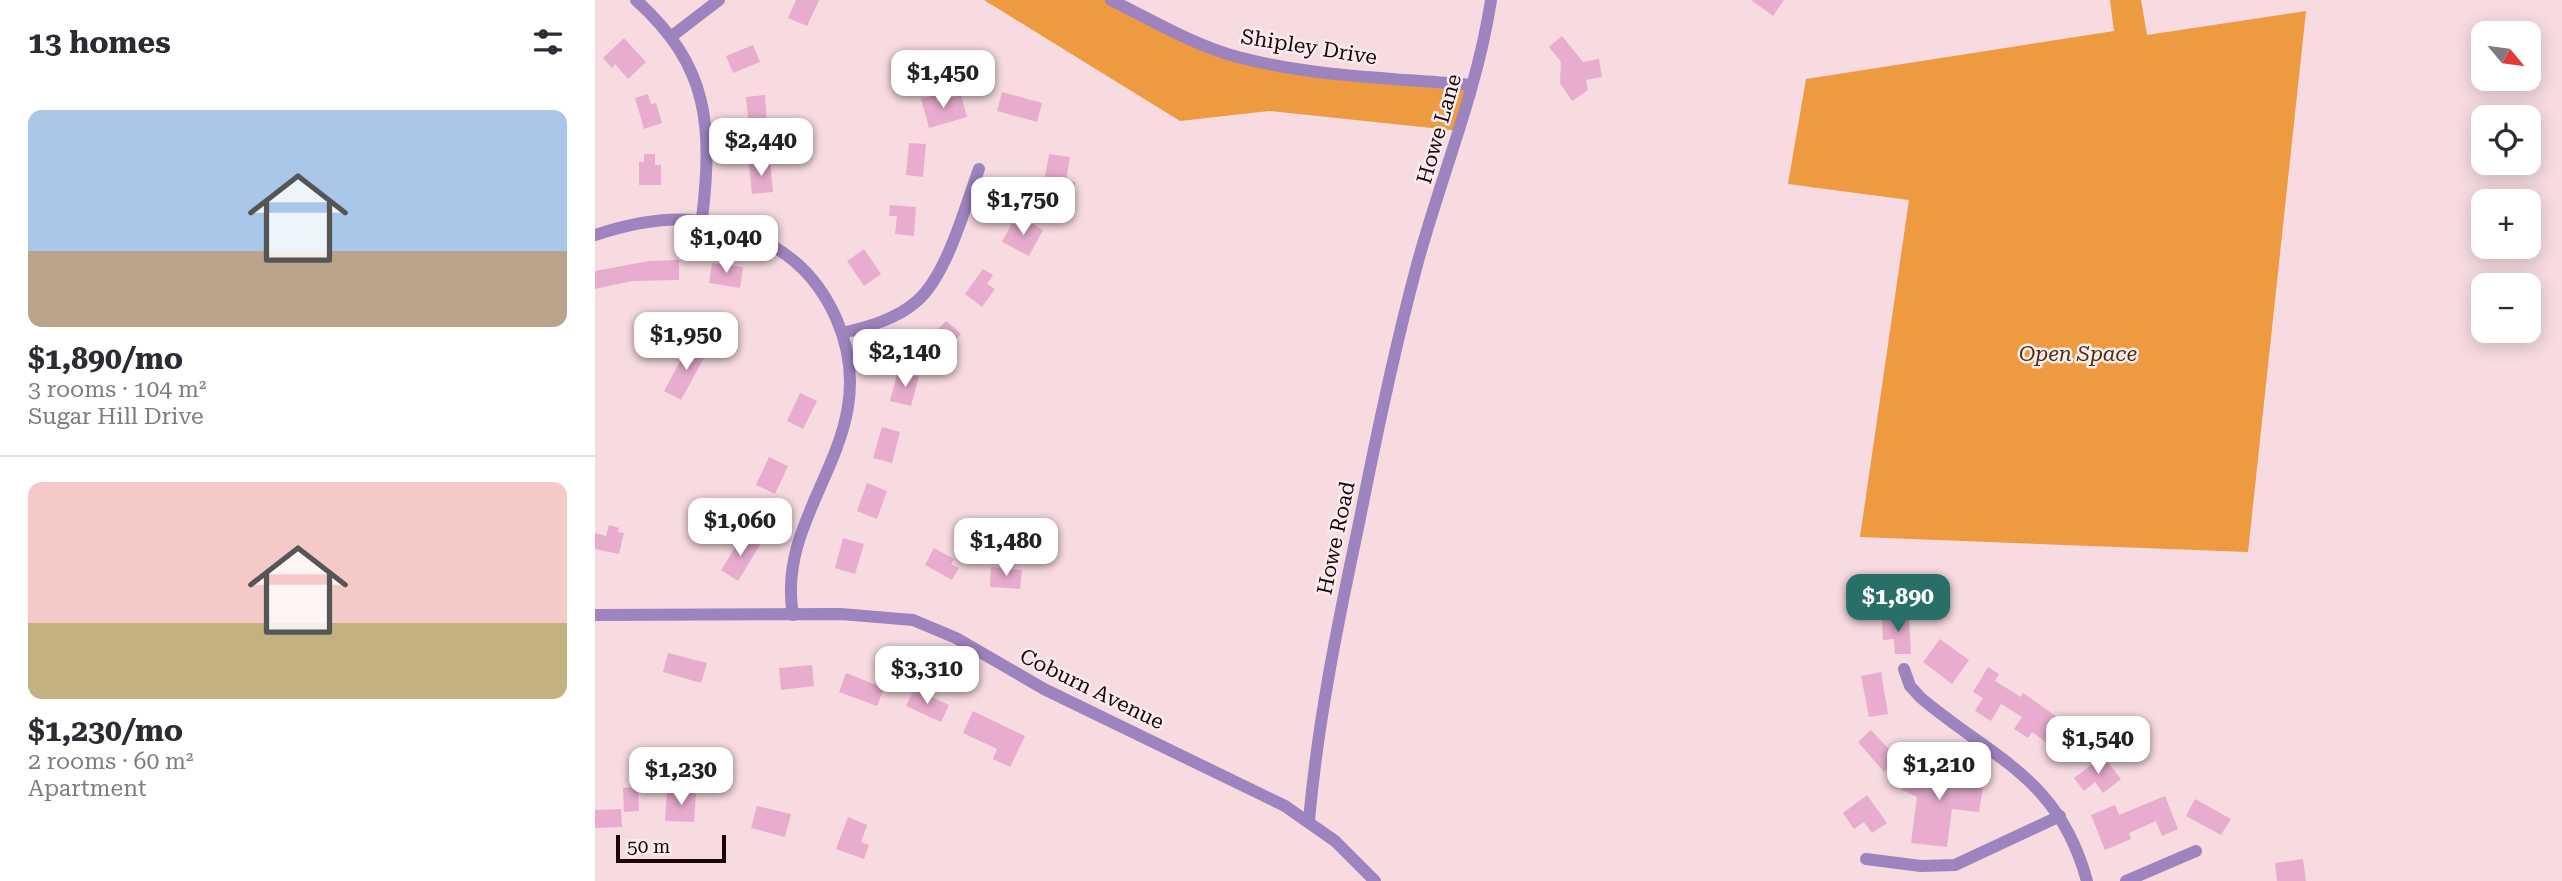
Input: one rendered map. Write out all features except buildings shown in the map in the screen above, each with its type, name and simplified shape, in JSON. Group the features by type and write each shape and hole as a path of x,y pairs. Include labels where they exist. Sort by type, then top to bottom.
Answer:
{"street":[{"path":"636,0 672,36 693,75 703,105 708,137 708,169 702,219"},
{"path":"672,36 719,0"},
{"name":"Shipley Drive","path":"1111,0 1190,39 1238,57 1340,73 1472,85"},
{"name":"Howe Lane","path":"1417,266 1451,164 1491,0"},
{"path":"842,333 868,327 902,312 918,301 942,263 979,169"},
{"path":"595,234 648,221 702,219 740,229 793,259 819,288 842,333 850,371 848,412 842,441 795,551 790,573 793,615"},
{"name":"Howe Road","path":"1309,820 1318,731 1333,643 1376,440 1417,266"},
{"name":"Coburn Avenue","path":"595,615 888,616 934,627 1044,690 1232,778 1309,820 1335,841 1375,881"},
{"path":"1904,669 1910,686 1921,698 2036,785 2060,816 2074,843 2087,881"},
{"path":"1866,859 1921,866 1955,865 2060,816"},
{"path":"2126,881 2196,851"}],"green space":[{"path":"984,0 1111,0 1238,57 1472,85 1460,131 1269,111 1180,121"},
{"name":"Open Space","path":"2110,0 2141,0 2147,35 2306,11 2248,552 1860,537 1909,200 1788,184 1806,79 2114,31"}]}
